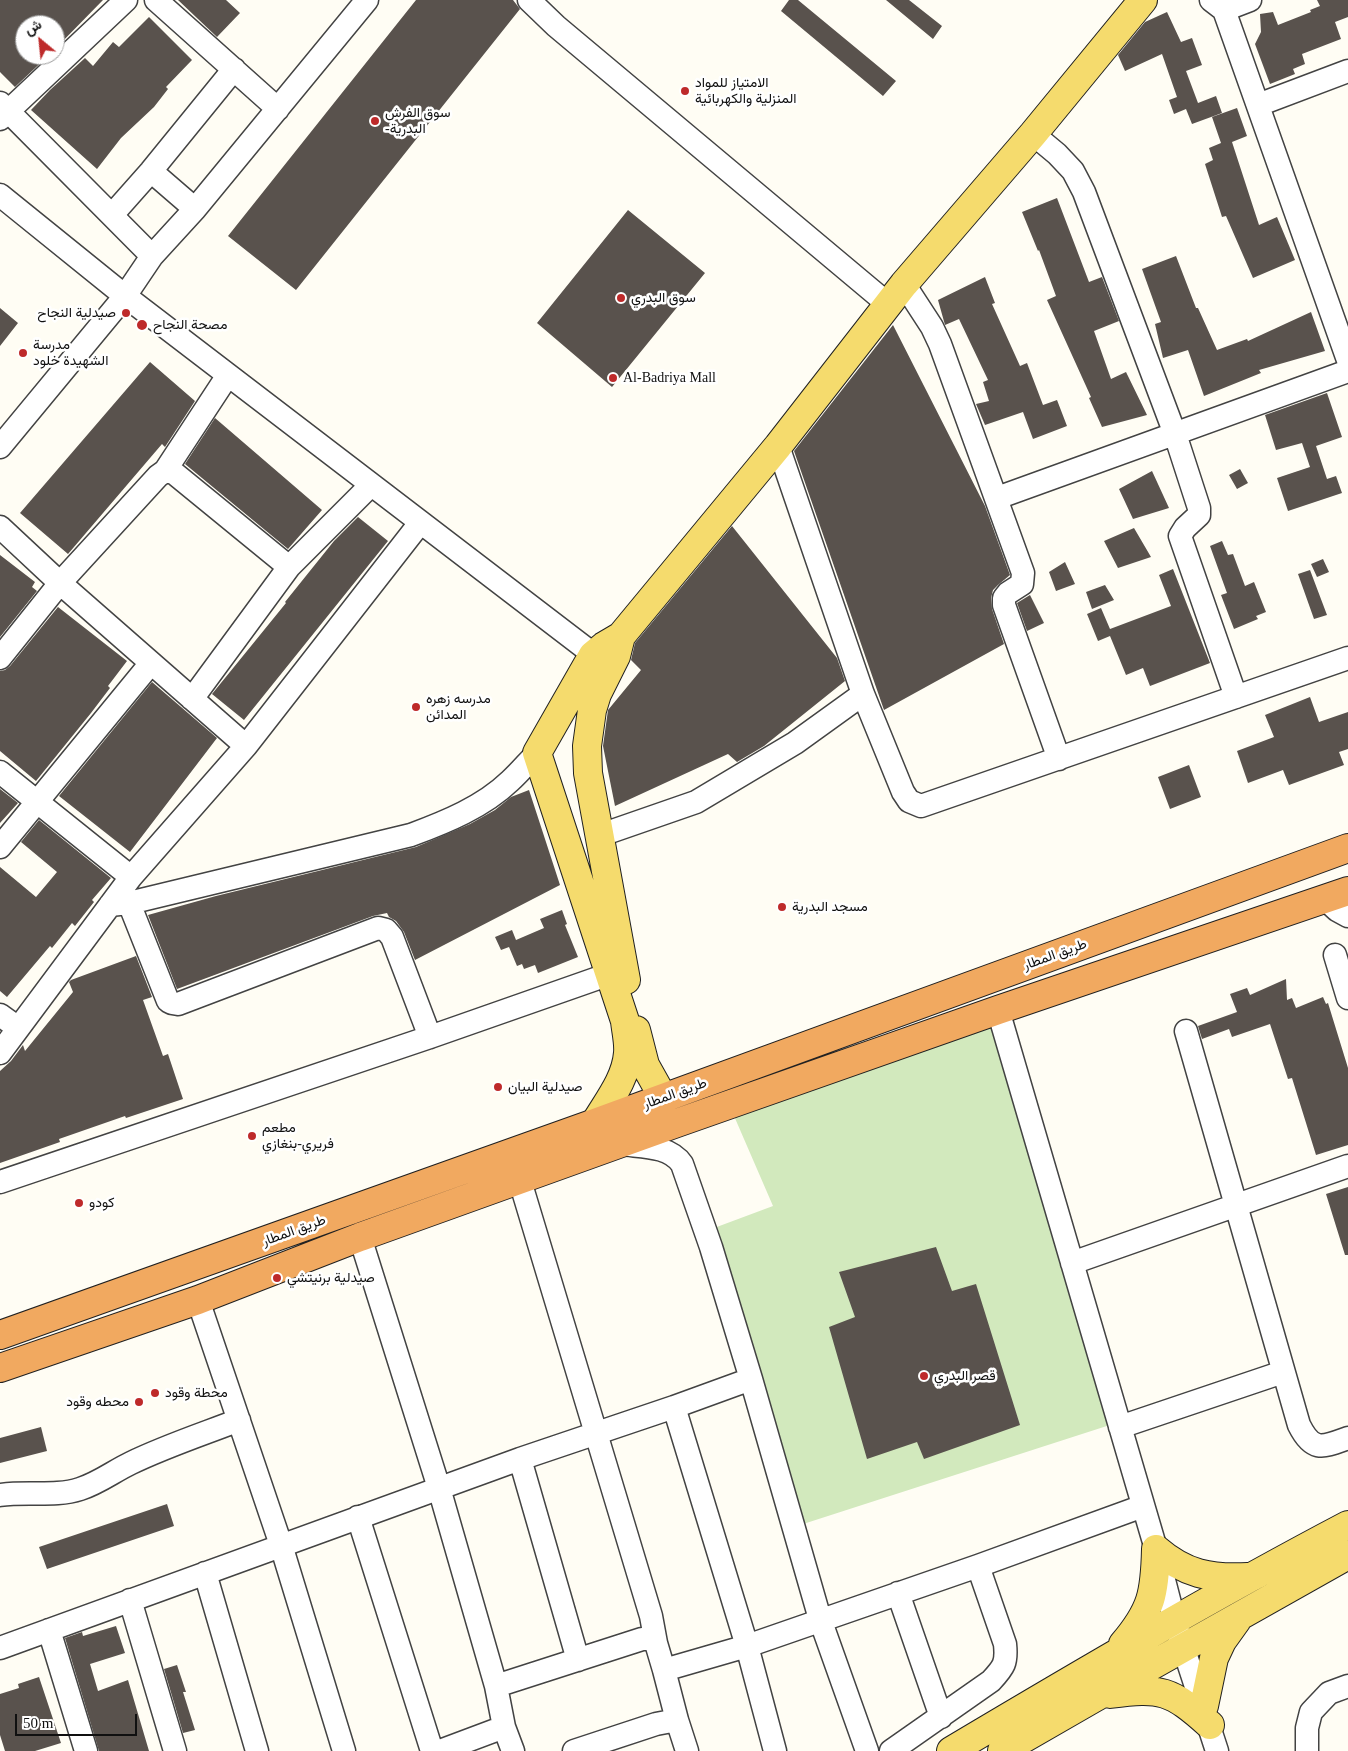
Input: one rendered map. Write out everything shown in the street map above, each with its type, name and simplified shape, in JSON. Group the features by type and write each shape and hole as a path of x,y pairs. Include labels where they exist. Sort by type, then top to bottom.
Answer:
{"highway":[{"path":"1320,858 1348,839"},
{"name":"طريق المطار","path":"0,1335 595,1123 1348,848"},
{"name":"طريق المطار","path":"0,1368 198,1300 360,1237 998,1010 1336,894"}],"main road":[{"path":"664,1098 645,1065 616,972 537,753 602,661 616,656 621,636 778,446 897,294 1033,134 1143,0"},
{"path":"595,1123 621,1080 626,1066 628,1051 588,773 587,746 602,661"},
{"path":"951,1751 1174,1619 1248,1577 1348,1525"},
{"path":"1156,1549 1168,1560 1182,1568 1197,1573 1227,1578 1248,1577"},
{"path":"1117,1652 1140,1622 1151,1599 1155,1584 1156,1549"},
{"path":"1002,1751 1348,1555"},
{"path":"1094,1698 1136,1691 1159,1692 1181,1700 1207,1715 1216,1653 1239,1616"}],"street":[{"path":"126,0 3,111 152,256"},
{"path":"156,0 278,109"},
{"path":"0,447 125,296 152,256 196,209 367,0"},
{"path":"529,0 556,26 897,294 932,327 940,344 1024,579 1022,584 1004,598 1004,605 1059,759"},
{"path":"1250,0 1218,5 1258,105 1348,360"},
{"path":"112,215 151,171 234,69"},
{"path":"1258,105 1348,71"},
{"path":"1033,134 1057,154 1073,171 1084,192 1175,434 1199,508 1199,514 1184,528 1180,536 1236,697"},
{"path":"151,171 196,209"},
{"path":"0,195 125,296 602,661"},
{"path":"996,498 1348,371"},
{"path":"0,658 60,583 158,476 165,471 228,375"},
{"path":"778,446 863,694 903,792 909,801 921,806 1348,658"},
{"path":"165,471 174,473 289,566"},
{"path":"192,699 289,566 371,485"},
{"path":"0,1053 18,1028 119,904 131,877 246,746 420,522"},
{"path":"0,527 60,583 246,746"},
{"path":"0,847 151,663"},
{"path":"598,836 696,802 794,744 863,694"},
{"path":"119,904 411,835 447,822 483,802 510,782 537,753"},
{"path":"0,772 131,877"},
{"path":"1336,894 1337,910 1348,916"},
{"path":"119,904 168,1001 178,1004 378,928 386,930 392,937 430,1037"},
{"path":"1335,955 1348,998"},
{"path":"0,1182 430,1037 616,972"},
{"path":"998,1010 1156,1549 1174,1619 1207,1715 1217,1751"},
{"path":"0,1015 18,1028"},
{"path":"1186,1031 1299,1425 1306,1438 1314,1445 1323,1447 1348,1438"},
{"path":"621,1144 664,1151 676,1156 682,1164 711,1247 820,1619 867,1751"},
{"path":"1072,1263 1348,1166"},
{"path":"520,1181 651,1616 656,1643 677,1720 688,1751"},
{"path":"360,1237 438,1488 496,1686 504,1727 513,1751"},
{"path":"198,1300 281,1545 344,1751"},
{"path":"1120,1426 1283,1372"},
{"path":"0,1648 438,1488 751,1379"},
{"path":"674,1407 747,1646 775,1751"},
{"path":"0,1495 79,1490 98,1482 115,1470 239,1420"},
{"path":"520,1459 578,1660"},
{"path":"664,1670 747,1646 820,1619 978,1566 1143,1506"},
{"path":"358,1517 432,1751"},
{"path":"892,1751 991,1680 1002,1669 1006,1658 1005,1644 978,1566"},
{"path":"205,1573 257,1751"},
{"path":"898,1593 941,1717"},
{"path":"130,1600 175,1751"},
{"path":"48,1630 86,1751"},
{"path":"496,1686 636,1640 650,1639 656,1643"},
{"path":"1306,1751 1307,1728 1311,1712 1329,1693 1348,1686"},
{"path":"574,1751 597,1747 656,1724 677,1720"},
{"path":"440,1751 504,1727"}],"green space":[{"path":"996,1015 1113,1424 797,1526 706,1231 773,1206 731,1109"}],"building":[{"path":"0,0 103,0 65,39 65,15 15,15 15,65 38,65 15,87 0,72"},
{"path":"178,0 226,0 240,13 217,37"},
{"name":"سوق الفرش -البدرية","path":"416,0 513,0 520,9 296,290 228,236"},
{"path":"789,0 798,0 896,81 883,96 781,11"},
{"path":"886,0 909,0 942,26 933,39"},
{"path":"1317,0 1348,0 1348,17 1335,22 1341,39 1302,54 1305,64 1293,69 1295,74 1270,84 1255,44 1261,32 1260,14 1273,12 1278,25 1311,12 1310,10 1320,6"},
{"path":"1167,12 1181,42 1192,38 1202,65 1186,71 1198,103 1216,96 1222,113 1192,124 1186,109 1174,114 1169,100 1177,97 1162,54 1125,71 1118,55 1145,22"},
{"path":"149,17 192,60 166,87 168,89 154,107 121,138 97,169 31,110 85,58 93,66 113,42 119,47"},
{"path":"1237,108 1247,136 1232,142 1259,225 1277,217 1295,260 1253,278 1226,216 1222,217 1205,164 1213,160 1209,148 1221,143 1212,117"},
{"path":"1057,198 1089,282 1102,277 1119,321 1094,331 1111,379 1126,372 1147,415 1102,427 1089,398 1091,397 1047,300 1056,296 1039,250 1022,212"},
{"name":"سوق البدري","path":"628,210 705,273 612,387 537,323"},
{"path":"1176,256 1196,308 1198,308 1217,350 1247,339 1248,341 1311,312 1325,351 1259,370 1261,373 1204,396 1188,350 1163,358 1155,324 1161,322 1142,269"},
{"path":"985,277 995,303 992,304 1020,366 1027,363 1043,405 1057,400 1067,426 1033,439 1023,412 985,425 976,404 989,401 983,382 988,380 959,319 945,325 938,300"},
{"path":"0,308 18,323 0,346"},
{"path":"893,325 985,506 1010,575 993,590 991,598 992,609 1004,644 884,710 794,451"},
{"path":"150,362 195,401 165,447 162,444 68,554 20,513"},
{"path":"1327,393 1342,437 1316,446 1327,479 1336,476 1342,493 1288,511 1277,478 1310,467 1302,443 1276,450 1265,415"},
{"path":"215,418 322,510 288,549 185,464"},
{"path":"1240,469 1248,483 1237,489 1229,475"},
{"path":"1152,471 1169,508 1133,519 1119,489"},
{"path":"358,517 388,541 244,720 212,694 334,541"},
{"path":"732,526 837,658 845,681 764,746 737,762 728,754 615,806 603,746 608,710 641,670 631,660 635,643"},
{"path":"1134,528 1151,557 1118,568 1104,541"},
{"path":"1222,541 1228,555 1233,554 1245,586 1254,582 1266,612 1256,616 1258,619 1234,629 1221,595 1227,593 1210,546"},
{"path":"0,555 35,582 32,587 37,591 0,637"},
{"path":"1323,559 1329,572 1317,577 1311,564"},
{"path":"1065,562 1075,584 1056,591 1049,572"},
{"path":"1173,569 1210,663 1150,686 1143,668 1126,675 1110,636 1098,641 1087,614 1101,608 1110,629 1171,606 1159,575"},
{"path":"1310,570 1327,615 1314,619 1298,574"},
{"path":"1105,585 1114,600 1092,609 1086,592"},
{"path":"1030,595 1044,623 1027,631 1017,603"},
{"path":"58,607 127,661 108,686 110,688 36,781 0,751 0,671 10,666"},
{"path":"152,682 217,738 130,852 59,796"},
{"path":"1310,697 1319,722 1348,712 1348,749 1339,752 1344,765 1289,785 1283,770 1248,783 1237,751 1274,737 1265,715"},
{"path":"1189,765 1201,797 1170,809 1158,777"},
{"path":"0,789 18,803 0,823"},
{"path":"529,790 560,885 415,960 404,932 387,913 373,916 177,989 148,915 216,896 416,847 470,824 495,810 511,797"},
{"path":"39,820 111,878 92,900 94,902 75,926 72,923 7,997 0,991 0,867 36,897 57,872 21,842"},
{"path":"562,910 567,924 565,925 578,957 538,973 535,965 524,969 522,964 517,966 509,947 501,950 495,937 512,930 516,940 544,928 540,919"},
{"path":"136,956 152,997 143,1000 163,1056 168,1054 183,1099 126,1118 125,1116 59,1139 60,1142 0,1163 0,1071 11,1061 23,1045 25,1051 73,992 69,982 71,980"},
{"path":"1286,979 1287,1000 1292,998 1296,1008 1323,997 1326,1004 1328,1003 1348,1068 1348,1145 1316,1155 1292,1078 1288,1079 1270,1024 1232,1037 1229,1029 1202,1039 1198,1026 1237,1012 1230,994 1247,988 1250,995"},
{"path":"1348,1187 1348,1255 1345,1255 1326,1194"},
{"name":"قصر البدري","path":"936,1247 952,1291 976,1284 1020,1425 924,1459 917,1442 867,1459 829,1327 855,1317 839,1272"},
{"path":"41,1427 47,1451 0,1463 0,1438"},
{"path":"167,1504 174,1526 47,1569 39,1547"},
{"path":"116,1626 125,1653 90,1664 98,1691 128,1680 149,1751 99,1751 65,1638 82,1632 83,1636"},
{"path":"177,1665 195,1730 183,1733 164,1669"},
{"path":"39,1677 61,1743 35,1751 5,1751 0,1735 0,1694 19,1688 18,1684"}],"place":[{"name":"الامتياز للمواد المنزلية والكهربائية","path":"685,91"},
{"name":"سوق الفرش -البدرية","path":"375,121"},
{"name":"سوق البدري","path":"621,298"},
{"name":"صيدلية النجاح","path":"126,313"},
{"name":"مصحة النجاح","path":"142,325"},
{"name":"مدرسة الشهيدة خلود","path":"23,353"},
{"name":"Al-Badriya Mall","path":"613,378"},
{"name":"مدرسه زهره المدائن","path":"416,707"},
{"name":"مسجد البدرية","path":"782,907"},
{"name":"صيدلية البيان","path":"498,1087"},
{"name":"مطعم فريري-بنغازي","path":"252,1136"},
{"name":"كودو","path":"79,1203"},
{"name":"صيدلية برنيتشي","path":"277,1278"},
{"name":"قصر البدري","path":"924,1376"},
{"name":"محطة وقود","path":"155,1393"},
{"name":"محطه وقود","path":"139,1402"}]}
